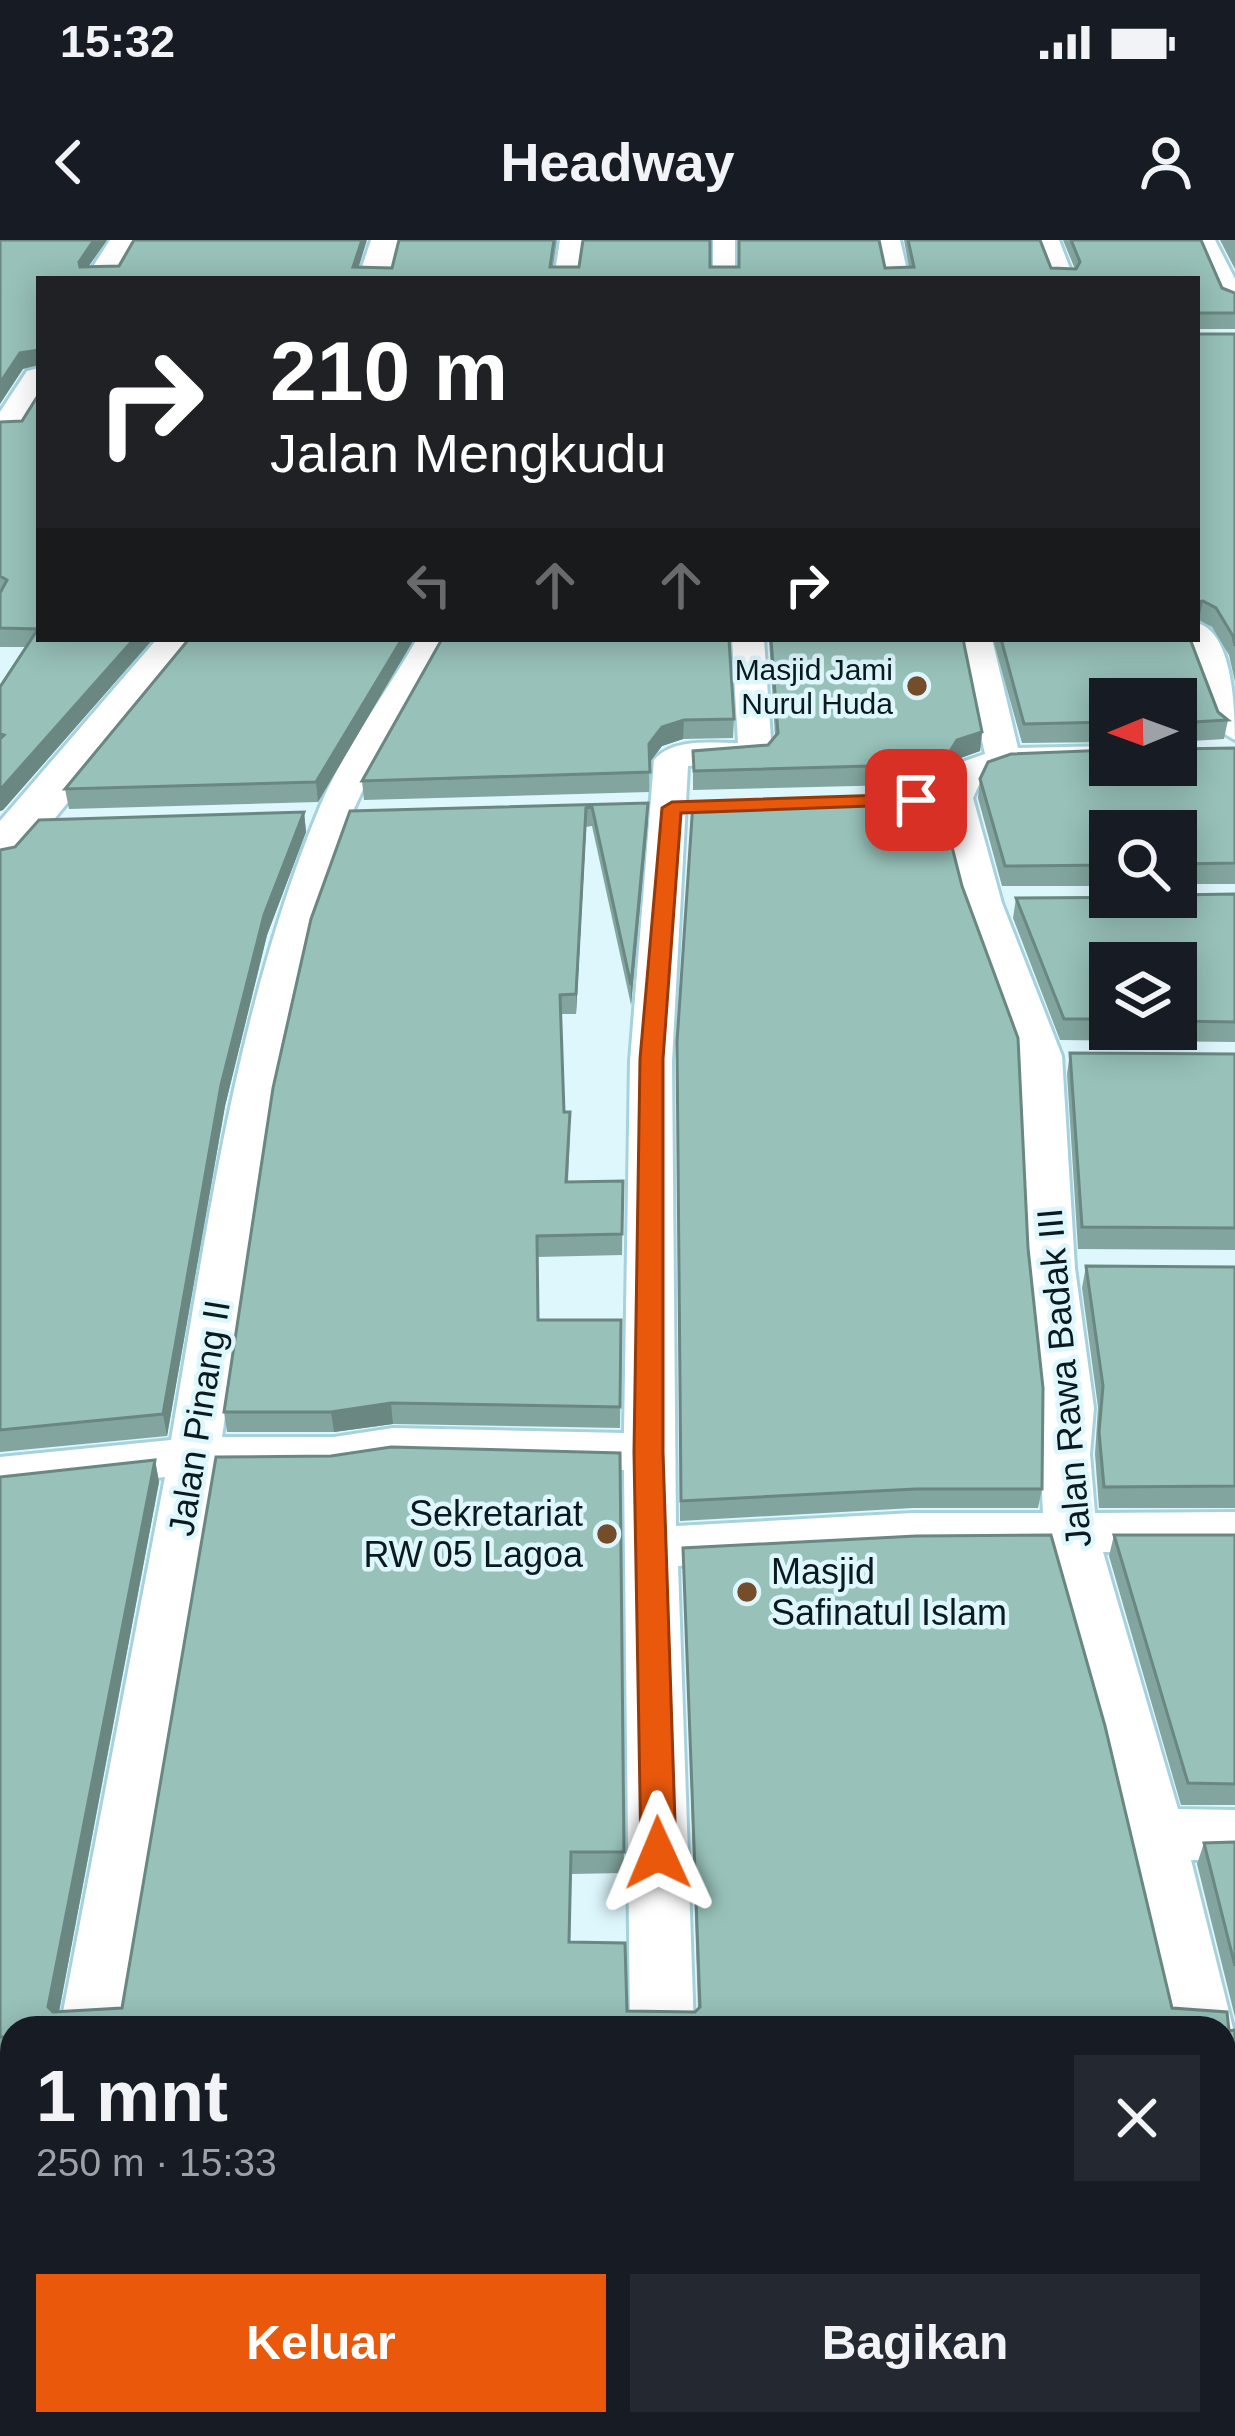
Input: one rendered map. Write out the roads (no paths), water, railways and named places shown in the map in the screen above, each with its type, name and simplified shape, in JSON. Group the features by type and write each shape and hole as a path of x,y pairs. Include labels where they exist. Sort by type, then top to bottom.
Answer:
{"street":[{"path":"103,276 125,240"},
{"path":"375,276 386,240"},
{"path":"565,276 571,240"},
{"path":"724,240 724,276"},
{"path":"890,240 897,276"},
{"path":"1048,240 1062,276"},
{"path":"1204,240 1235,301"},
{"path":"16,427 36,384"},
{"path":"24,832 178,642"},
{"name":"Jalan Pinang II","path":"94,2016 194,1456 250,1107 290,937 346,810 431,642"},
{"path":"662,2016 649,1452 651,1059 671,760 678,755 755,753 748,642"},
{"path":"977,642 1003,759"},
{"path":"1200,642 1228,745"},
{"path":"890,800 955,798 968,771 1003,759 1089,757"},
{"name":"Jalan Rawa Badak III","path":"955,798 1006,903 1063,1056 1075,1269 1065,1454 1070,1531 1155,1834 1198,2016"},
{"path":"289,818 346,810"},
{"path":"0,1476 194,1456 334,1455 393,1446 649,1452"},
{"path":"652,1547 913,1533 1235,1532"},
{"path":"1155,1834 1235,1835"}],"place":[{"name":"Masjid Jami Nurul Huda","path":"917,686"},
{"name":"Sekretariat RW 05 Lagoa","path":"607,1534"},
{"name":"Masjid Safinatul Islam","path":"747,1592"}]}
